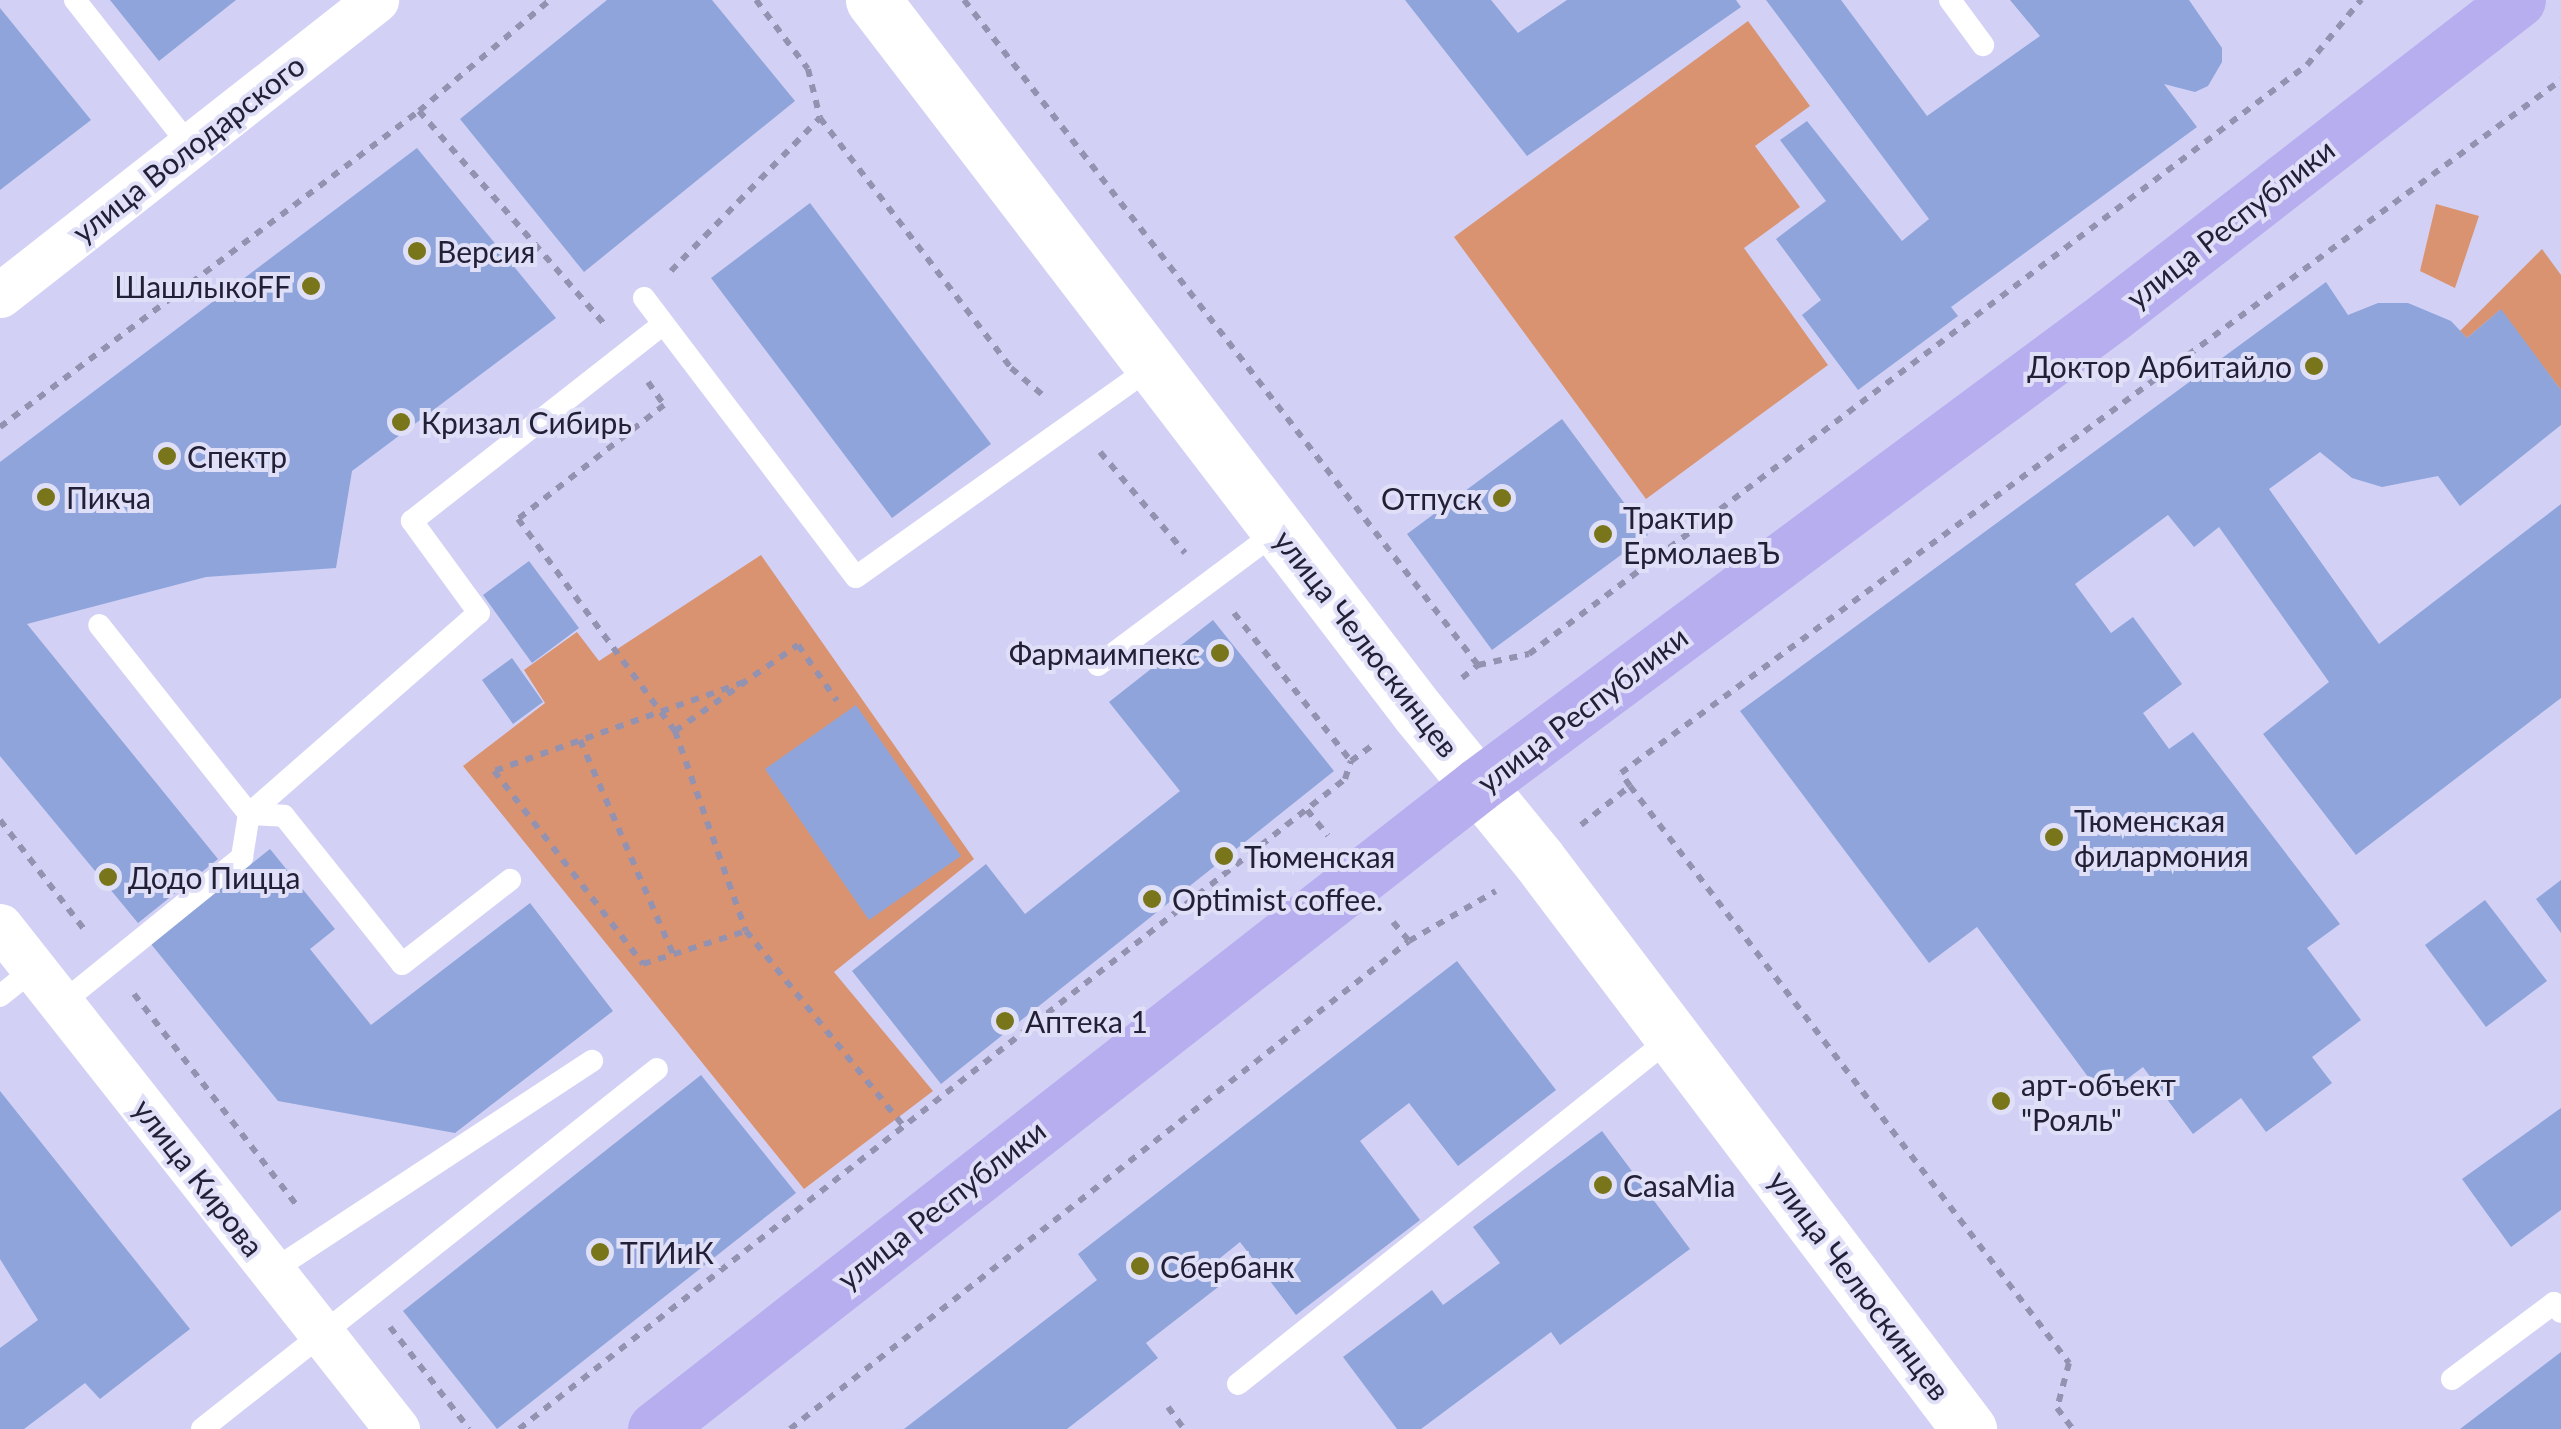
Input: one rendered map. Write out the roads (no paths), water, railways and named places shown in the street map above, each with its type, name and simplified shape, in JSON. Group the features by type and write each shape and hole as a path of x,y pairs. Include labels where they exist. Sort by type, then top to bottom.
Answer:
{"main road":[{"name":"улица Челюскинцев","path":"873,0 1279,530 1538,859 1969,1429"},
{"name":"улица Республики","path":"655,1429 1478,785 2110,316 2518,0"}],"street":[{"name":"улица Володарского","path":"0,295 376,0"},
{"name":"улица Кирова","path":"0,926 32,989 272,1271 397,1429"}],"lane":[{"path":"75,0 190,146"},
{"path":"1950,0 1983,45"},
{"path":"644,298 856,577 1153,366"},
{"path":"32,989 111,964 242,857 250,814 479,613 412,520 664,324"},
{"path":"1098,665 1279,530"},
{"path":"99,626 250,814 284,816 402,964 510,880"},
{"path":"1238,1384 1672,1038"},
{"path":"272,1271 592,1061"},
{"path":"202,1429 320,1331 656,1069"},
{"path":"2452,1380 2554,1303 2561,1312"}],"place":[{"name":"Версия","path":"417,251"},
{"name":"ШашлыкoFF","path":"311,286"},
{"name":"Доктор Арбитайло","path":"2314,366"},
{"name":"Кризал Сибирь","path":"401,422"},
{"name":"Спектр","path":"167,456"},
{"name":"Пикча","path":"46,497"},
{"name":"Отпуск","path":"1502,498"},
{"name":"Трактир ЕрмолаевЪ","path":"1603,534"},
{"name":"Фармаимпекс","path":"1220,653"},
{"name":"Тюменская филармония","path":"2054,837"},
{"name":"Тюменская","path":"1224,856"},
{"name":"Додо Пицца","path":"108,877"},
{"name":"Optimist coffee.","path":"1152,899"},
{"name":"Аптека 1","path":"1005,1021"},
{"name":"арт-объект \"Рояль\"","path":"2001,1101"},
{"name":"CasaMia","path":"1603,1185"},
{"name":"ТГИиК","path":"600,1252"},
{"name":"Сбербанк","path":"1140,1266"}]}
